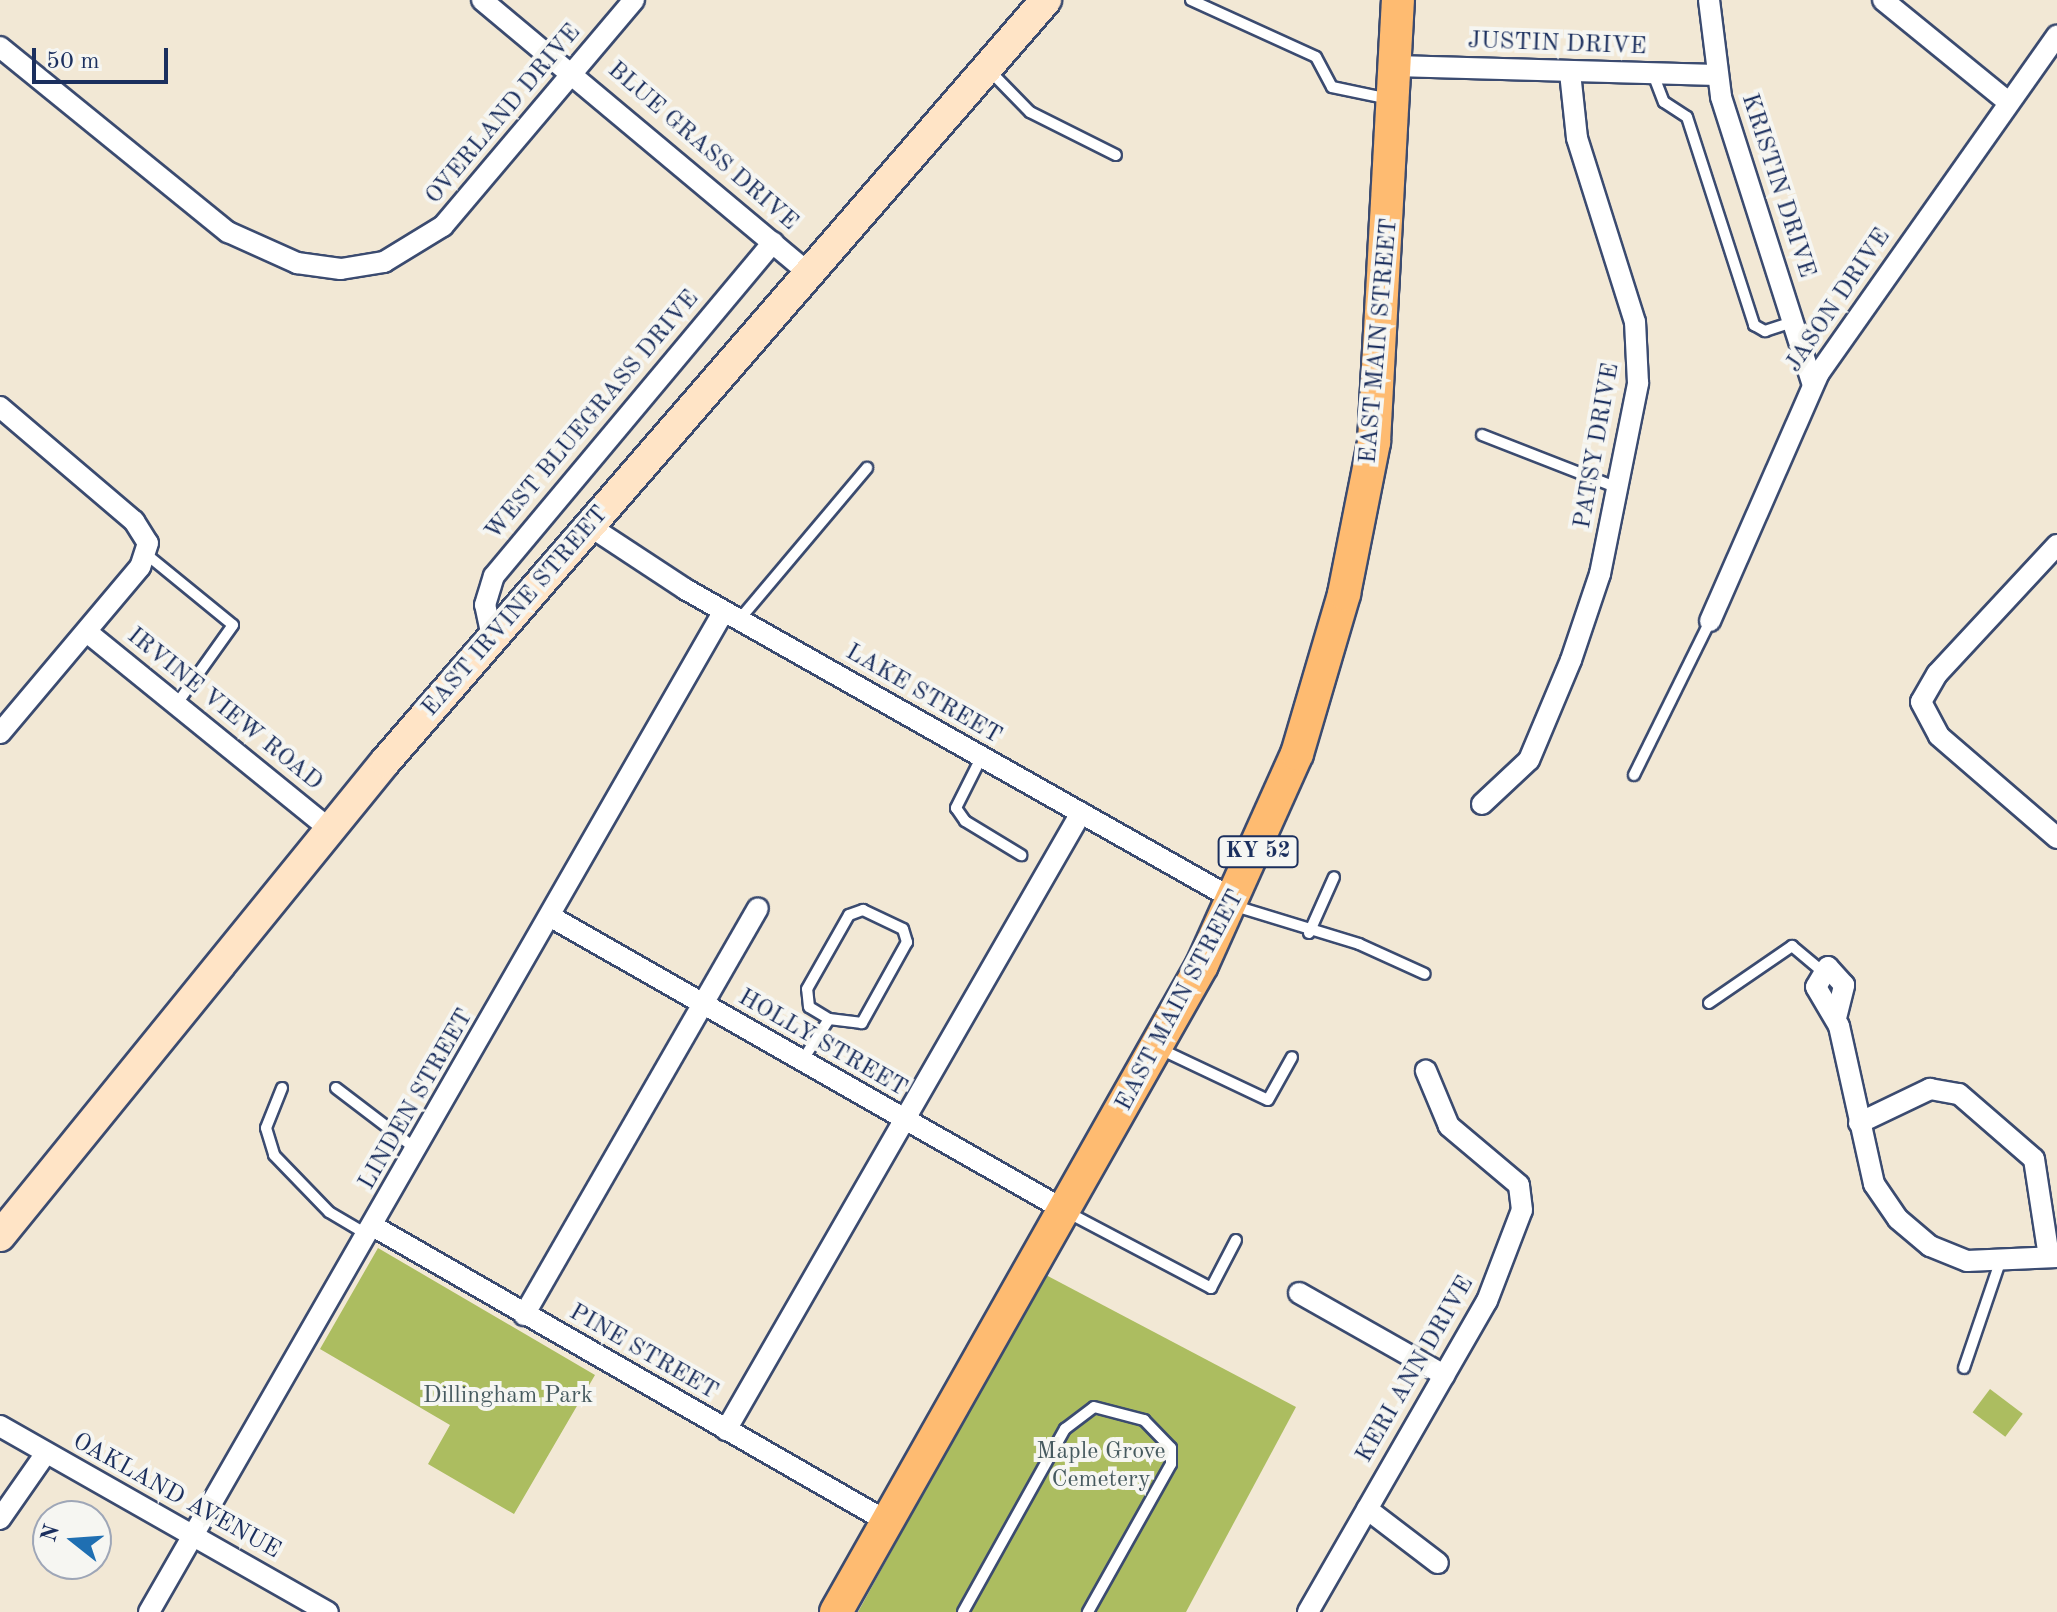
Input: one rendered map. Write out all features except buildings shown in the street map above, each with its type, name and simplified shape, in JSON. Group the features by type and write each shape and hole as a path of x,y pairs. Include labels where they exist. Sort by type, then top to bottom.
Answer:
{"main road":[{"name":"EAST MAIN STREET","path":"836,1612 1158,1048 1234,902 1297,754 1357,540 1384,342 1398,0"}],"street":[{"name":"BLUE GRASS DRIVE","path":"482,0 575,73 811,275"},
{"name":"OVERLAND DRIVE","path":"0,47 228,232 297,263 341,269 384,262 443,226 634,0"},
{"name":"EAST IRVINE STREET","path":"0,1236 329,829 1046,0"},
{"name":"KRISTIN DRIVE","path":"1709,0 1716,75 1813,385"},
{"path":"1883,0 2008,102"},
{"name":"JASON DRIVE","path":"1710,621 1813,385 2057,35"},
{"name":"JUSTIN DRIVE","path":"1396,66 1716,75"},
{"name":"PATSY DRIVE","path":"1482,804 1515,776 1539,739 1592,603 1618,488 1639,341 1577,138 1570,72"},
{"name":"WEST BLUEGRASS DRIVE","path":"492,637 485,605 494,576 773,242"},
{"path":"0,407 134,521 146,554 87,632 0,733"},
{"name":"LAKE STREET","path":"591,527 731,616 1234,902"},
{"path":"2057,545 1937,674 1921,702 1939,736 2057,838"},
{"name":"LINDEN STREET","path":"149,1612 190,1537 731,616"},
{"name":"IRVINE VIEW ROAD","path":"87,632 329,829"},
{"path":"726,1430 1081,813"},
{"path":"524,1315 758,908"},
{"name":"HOLLY STREET","path":"553,918 902,1122 1066,1211"},
{"path":"1821,970 1842,975 1836,1018 1859,1123 1874,1184 1898,1219 1949,1255 2000,1262 2053,1257 2034,1159 1959,1094 1930,1089 1859,1123"},
{"name":"KERI ANN DRIVE","path":"1308,1612 1497,1282 1522,1210 1519,1185 1483,1158 1449,1126 1426,1071"},
{"name":"PINE STREET","path":"371,1230 888,1522"},
{"path":"1299,1293 1444,1375"},
{"name":"OAKLAND AVENUE","path":"0,1426 190,1537 328,1612"},
{"path":"0,1519 46,1453"},
{"path":"1367,1509 1438,1563"}],"lane":[{"path":"1191,0 1316,57 1332,87 1394,101"},
{"path":"987,68 1030,112 1116,155"},
{"path":"1653,74 1664,102 1687,117 1754,325 1765,331 1793,322"},
{"path":"1482,435 1618,488"},
{"path":"731,616 867,468"},
{"path":"146,554 233,625 176,705"},
{"path":"1634,775 1710,621"},
{"path":"981,758 956,808 965,821 1021,855"},
{"path":"1309,933 1334,877"},
{"path":"1234,902 1309,933 1359,944 1425,974"},
{"path":"863,910 903,929 907,942 862,1023 829,1019 809,1007 807,989 849,915 863,910"},
{"path":"1709,1003 1792,946 1821,970"},
{"path":"801,1062 829,1019"},
{"path":"1158,1048 1268,1100 1292,1057"},
{"path":"282,1088 266,1128 274,1155 329,1212 371,1230"},
{"path":"336,1088 418,1150"},
{"path":"1066,1211 1211,1288 1236,1240"},
{"path":"1964,1368 2000,1262"},
{"path":"963,1612 1065,1429 1094,1407 1144,1420 1171,1448 1171,1464 1088,1612"}],"green space":[{"name":"Dillingham Park","path":"378,1248 595,1375 514,1514 428,1464 450,1425 320,1349"},
{"name":"Maple Grove Cemetery","path":"1044,1274 1296,1407 1186,1612 858,1612"},
{"path":"1990,1389 2023,1414 2005,1437 1973,1412"}]}
